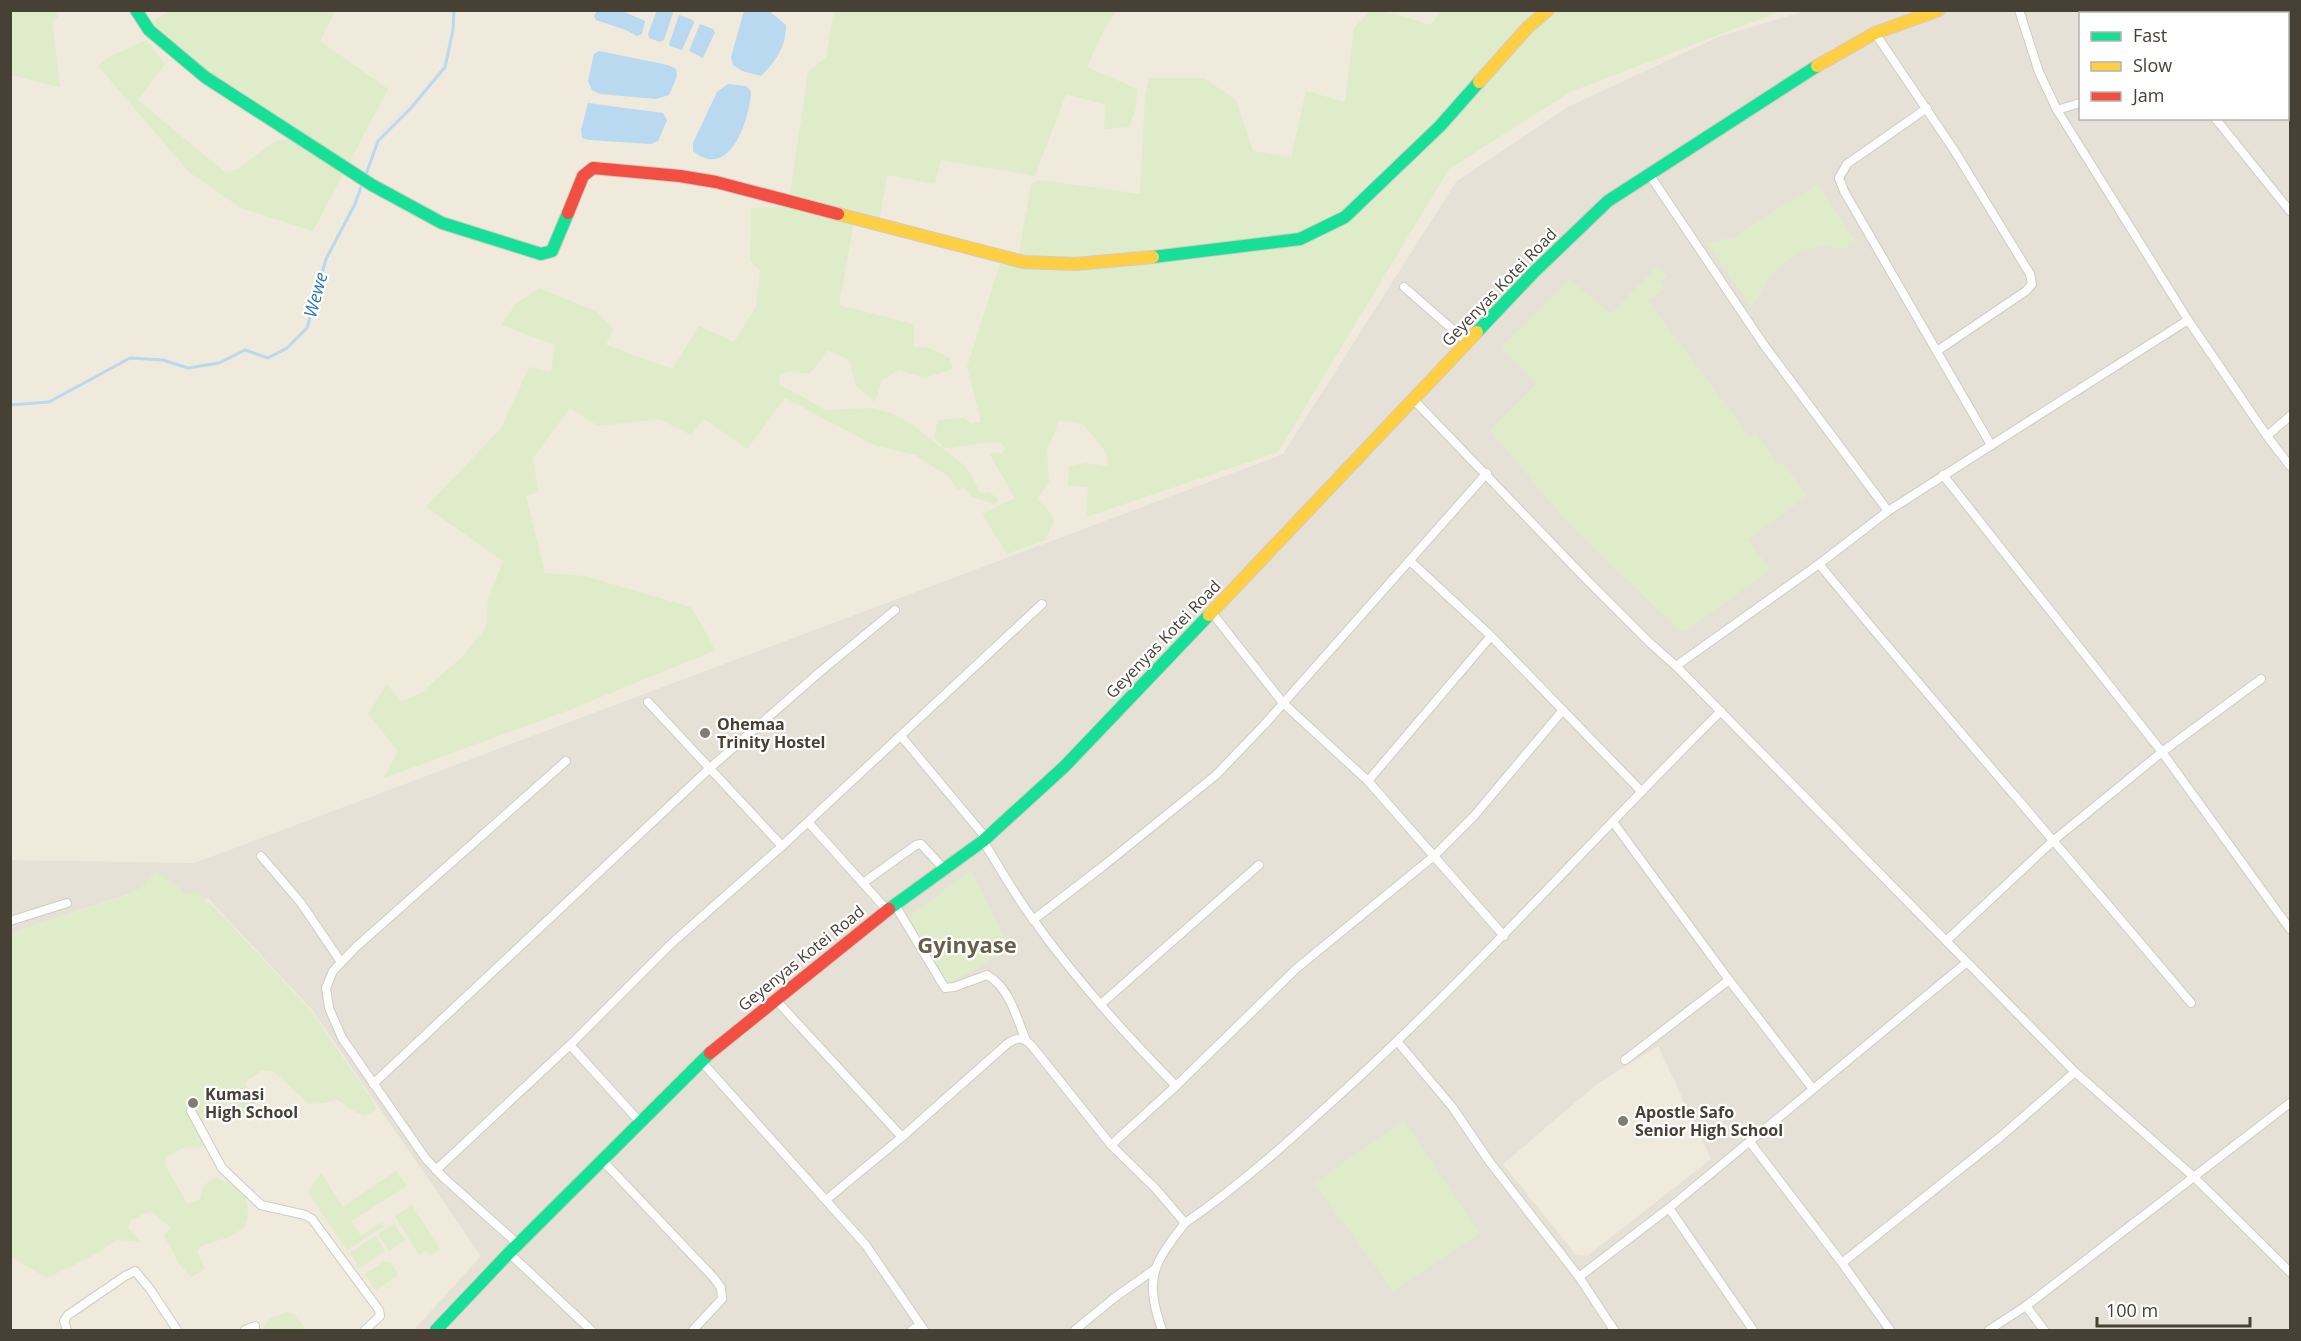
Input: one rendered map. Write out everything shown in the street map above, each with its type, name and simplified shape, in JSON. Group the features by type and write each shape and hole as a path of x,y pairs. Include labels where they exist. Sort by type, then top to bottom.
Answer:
{"street":[{"path":"136,10 149,30 205,76 367,182 442,223 541,254 552,251 583,176 592,168 680,176 716,182 1024,262 1075,264 1170,256 1300,238 1345,217 1392,175 1440,126 1528,27 1548,10"},
{"name":"Geyenyas Kotei Road","path":"436,1330 639,1121 701,1061 891,907 984,839 1065,766 1533,273 1608,201 1831,57 1875,33 1938,10"},
{"path":"2019,10 2039,72 2057,110 2188,320 2290,466"},
{"path":"1875,33 1927,108 2030,274 2032,284 2026,291 1937,351"},
{"path":"2057,110 2079,103"},
{"path":"1927,108 1862,152 1847,164 1839,178 1844,191 1979,428 1991,445"},
{"path":"2217,120 2290,212"},
{"path":"1649,174 1764,345 1888,511"},
{"path":"1404,287 1467,342"},
{"path":"1676,666 1819,564 1888,511 2188,320"},
{"path":"1413,399 1594,587 1721,711 1966,963 2075,1071 2194,1178 2290,1272"},
{"path":"2267,436 2290,416"},
{"path":"1033,920 1216,775 1410,561 1486,473"},
{"path":"1943,475 2162,752 2290,929"},
{"path":"1410,561 1491,636 1641,791"},
{"path":"1819,564 1911,676 2054,840 2191,1003"},
{"path":"436,1170 570,1045 672,943 782,846 1042,604"},
{"path":"374,1083 710,768 821,670 895,610"},
{"path":"1212,613 1283,703 1368,781 1504,936"},
{"path":"1368,781 1491,636"},
{"path":"1946,941 2054,840 2162,752 2261,679"},
{"path":"648,702 782,846"},
{"path":"1111,1145 1176,1086 1298,968 1434,856 1474,816 1563,710"},
{"path":"1162,1330 1152,1281 1165,1249 1185,1223 1249,1176 1397,1041 1504,936 1641,791 1721,711"},
{"path":"901,736 984,839 1033,920 1063,960 1117,1024 1176,1086"},
{"path":"567,761 341,962 333,971 326,988 329,1008 342,1038 436,1170 591,1330"},
{"path":"808,822 863,883 891,907 945,988 987,975 997,981 1011,1003 1024,1038 1111,1145 1155,1188 1185,1223"},
{"path":"1613,822 1729,980 1813,1089"},
{"path":"863,883 916,845 921,844 944,869"},
{"path":"261,856 302,903 341,962"},
{"path":"1101,1004 1259,865"},
{"path":"10,921 67,903"},
{"path":"1579,1277 1669,1208 1966,963"},
{"path":"1625,1060 1729,980"},
{"path":"775,999 902,1137"},
{"path":"826,1200 902,1137 1007,1044 1017,1038 1024,1038"},
{"path":"1397,1041 1453,1108 1489,1161 1579,1277 1614,1330"},
{"path":"570,1045 639,1121"},
{"path":"701,1061 865,1244 922,1328 912,1330"},
{"path":"1842,1263 1999,1138 2075,1071"},
{"path":"1989,1330 2026,1306 2290,1103"},
{"path":"191,1111 222,1168 242,1188 261,1205 305,1215 319,1226 379,1310 380,1316 364,1330"},
{"path":"1750,1142 1890,1330"},
{"path":"602,1160 721,1288 722,1299 693,1330"},
{"path":"1669,1208 1753,1330"},
{"path":"1075,1330 1155,1269"},
{"path":"67,1330 64,1321 68,1315 135,1271 177,1330"},
{"path":"2026,1306 2044,1330"},
{"path":"246,1330 255,1326 255,1330"}],"shaded area":[{"path":"11,11 2290,11 2290,1330 11,1330"},
{"path":"11,11 1805,11 1718,37 1568,107 1456,182 1283,454 195,863 11,860"},
{"name":"Kumasi High School","path":"134,892 148,919 208,898 313,1011 481,1256 414,1330 11,1330 10,933"},
{"name":"Apostle Safo Senior High School","path":"1658,1046 1711,1159 1587,1256 1576,1255 1503,1164 1597,1084"}],"green space":[{"path":"1443,10 1781,11 1570,92 1449,169 1278,452 1086,517 1088,487 1068,485 1069,467 1087,463 1108,467 1106,452 1083,424 1060,420 1047,450 1049,483 1037,499 1046,507 1054,520 1046,540 1007,554 982,514 1015,498 990,455 994,452 1002,454 1005,449 1002,443 988,442 944,448 934,436 938,420 963,418 971,424 981,422 967,367 1003,254 1019,254 1031,184 1041,180 1140,194 1145,97 1149,78 1204,78 1236,100 1253,151 1291,157 1306,91 1345,102 1354,28 1370,11 1393,14 1430,25"},
{"path":"10,11 55,11 58,17 52,21 60,87 11,75"},
{"path":"169,11 335,11 320,41 388,89 349,163 246,98 196,63 152,22"},
{"path":"834,11 1117,11 1105,28 1087,67 1137,89 1136,108 1129,127 1104,129 1106,105 1066,94 1035,176 941,160 935,184 887,175 879,222 855,216 839,305 914,324 914,346 928,348 950,358 953,369 925,378 899,370 882,380 875,402 856,386 849,360 828,350 810,374 791,371 779,375 780,385 827,410 871,408 893,414 913,425 966,467 980,493 989,492 998,499 996,505 970,496 965,488 958,490 948,476 915,455 874,445 785,398 747,449 704,419 691,435 659,419 598,426 570,408 533,458 538,492 526,496 545,573 584,576 691,607 716,650 567,711 384,778 398,751 368,714 387,684 401,702 422,692 464,655 486,627 488,600 503,561 426,507 502,427 529,367 551,372 555,345 501,325 516,304 539,288 596,311 613,328 606,345 672,369 699,326 734,342 756,307 760,270 750,261 751,208 788,207 808,72 826,57"},
{"path":"146,40 165,64 138,100 226,173 238,169 274,142 292,138 345,170 313,231 241,208 189,172 98,66 107,58"},
{"path":"1818,184 1856,242 1842,249 1830,246 1812,248 1795,256 1773,273 1751,306 1707,244 1735,236"},
{"path":"1657,266 1667,276 1661,281 1665,288 1648,301 1750,437 1755,432 1779,465 1783,463 1807,496 1748,539 1770,570 1685,632 1678,629 1567,522 1490,430 1537,383 1501,347 1570,280 1611,314"},
{"path":"971,870 1010,949 947,984 906,918"},
{"path":"155,871 180,888 183,894 197,892 220,913 312,1012 373,1101 376,1110 365,1116 336,1099 325,1103 309,1104 273,1071 261,1071 245,1082 254,1103 254,1117 239,1112 230,1103 204,1121 206,1144 197,1148 183,1148 166,1157 165,1165 187,1203 200,1200 203,1186 214,1178 239,1189 246,1201 248,1208 245,1227 229,1237 201,1246 197,1252 205,1269 191,1277 180,1265 164,1236 171,1228 151,1211 131,1220 128,1228 141,1242 117,1240 96,1254 47,1278 11,1257 10,933 127,895 142,887"},
{"path":"1404,1121 1480,1233 1393,1291 1314,1183"},
{"path":"396,1171 407,1186 351,1221 361,1236 382,1222 384,1226 347,1250 308,1192 321,1173 343,1207"},
{"path":"412,1205 440,1249 430,1256 426,1250 419,1255 395,1216"},
{"path":"394,1224 405,1240 389,1251 378,1234"},
{"path":"375,1236 385,1251 360,1268 350,1253"},
{"path":"384,1261 391,1263 398,1275 376,1290 365,1274"},
{"path":"287,1312 294,1314 306,1330 262,1330 269,1319"}],"water":[{"path":"657,10 673,13 664,40 660,42 649,38 648,34"},
{"path":"597,11 622,11 645,21 642,34 637,36 596,20 594,16"},
{"path":"744,11 769,11 786,25 786,33 779,53 761,76 742,71 733,65 731,57"},
{"path":"679,15 693,20 694,23 682,50 669,44"},
{"path":"700,24 715,32 703,58 689,51"},
{"path":"599,51 668,65 676,69 677,76 669,95 656,99 600,94 592,90 588,81 594,54"},
{"path":"728,84 746,86 751,91 747,116 736,143 727,153 718,158 706,158 693,151 693,143 717,92"},
{"path":"588,103 663,113 667,120 658,141 651,144 589,140 582,138 581,130"}],"waterway":[{"name":"Wewe","path":"365,177 378,141 411,108 445,67 453,30 454,10"},
{"name":"Wewe","path":"10,405 49,402 130,358 163,360 188,368 219,363 245,350 268,358 287,348 307,328 326,259 355,204 362,184"}],"traffic: fast":[{"path":"136,10 149,30 205,77 372,185 442,223 541,254 552,251 568,213"},
{"path":"1477,332 1533,273 1608,201 1817,66"},
{"path":"1153,257 1300,239 1345,217 1440,126 1479,82"},
{"path":"889,909 983,841 1065,766 1209,615"},
{"path":"436,1330 509,1253 710,1053"}],"traffic: slow":[{"path":"1479,82 1528,27 1548,10"},
{"path":"1817,66 1875,33 1939,10"},
{"path":"838,214 1024,262 1075,264 1153,257"},
{"path":"1209,615 1477,332"}],"traffic: jam":[{"path":"568,213 583,176 593,168 680,176 716,182 838,214"},
{"path":"710,1053 889,909"}],"place":[{"name":"Ohemaa Trinity Hostel","path":"705,733"},
{"name":"Kumasi High School","path":"193,1103"},
{"name":"Apostle Safo Senior High School","path":"1623,1121"}],"district":[{"name":"Gyinyase","path":"967,945"}]}
